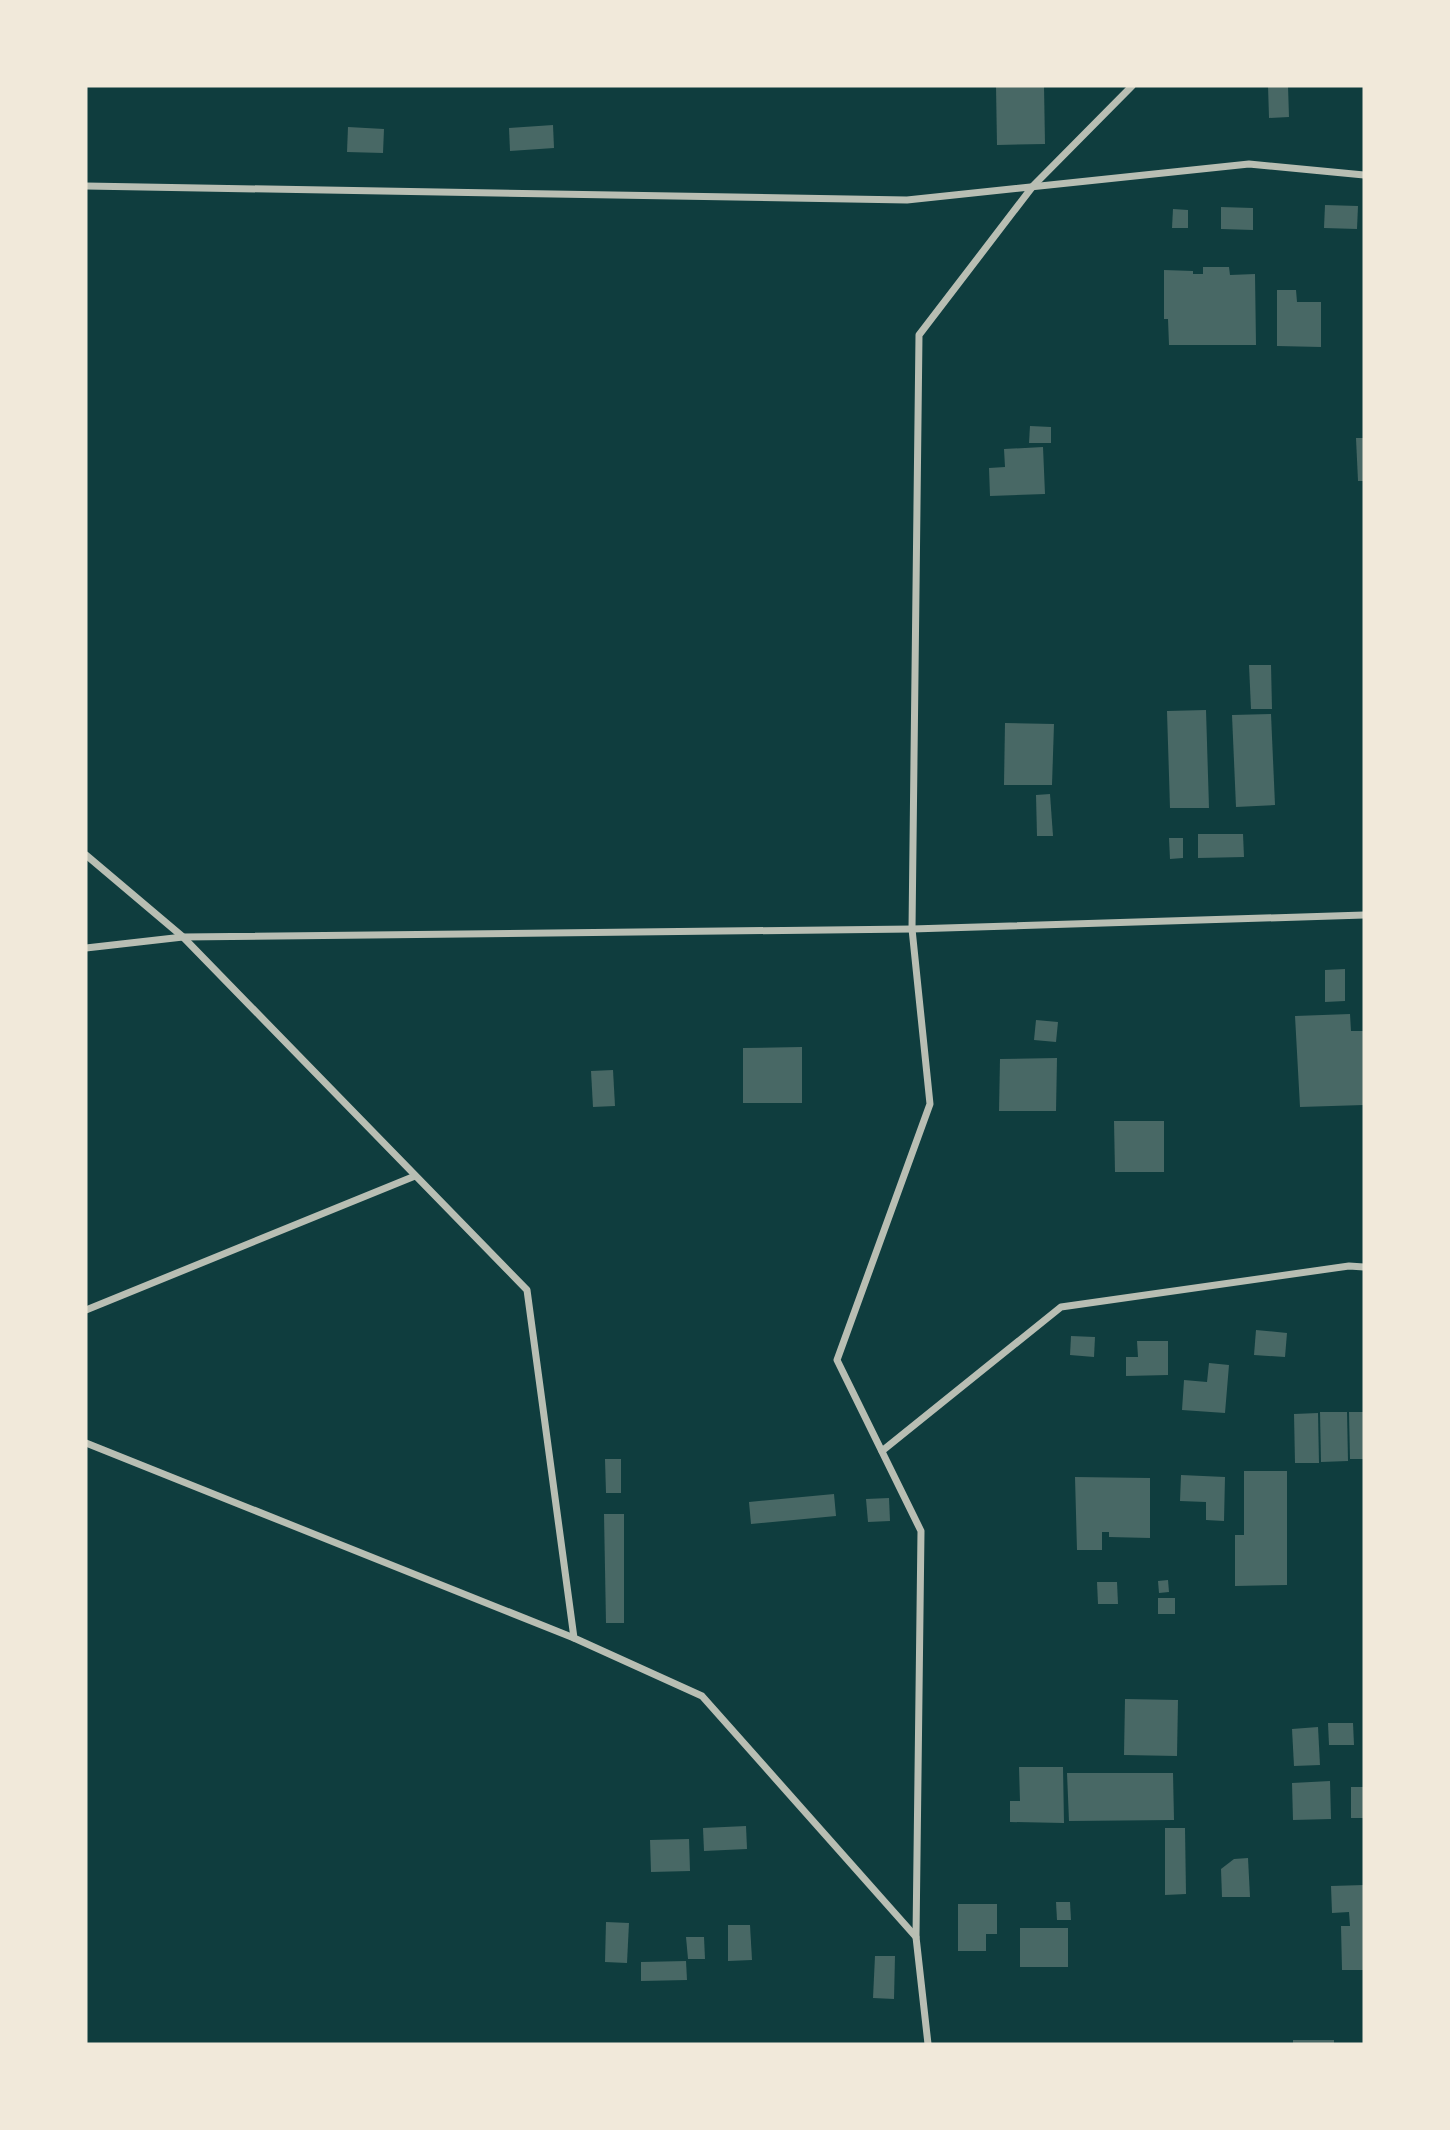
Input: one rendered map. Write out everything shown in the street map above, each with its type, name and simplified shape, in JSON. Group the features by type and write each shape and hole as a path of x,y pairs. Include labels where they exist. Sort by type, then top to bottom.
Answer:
{"street":[{"path":"928,2044 916,1937 921,1531 837,1360 930,1104 912,929 919,335 1033,186 1132,86"},
{"path":"86,187 907,200 1249,164 1364,175"},
{"path":"86,855 183,937 527,1290 574,1638"},
{"path":"86,948 183,937 912,929 1364,915"},
{"path":"86,1310 415,1176"},
{"path":"882,1451 1061,1307 1349,1266 1364,1267"},
{"path":"86,1443 574,1638 702,1696 916,1937"}],"building":[{"path":"996,86 1044,86 1045,144 997,145"},
{"path":"1268,86 1288,86 1289,117 1269,118"},
{"path":"553,125 554,148 510,151 509,128"},
{"path":"348,127 384,129 383,153 347,152"},
{"path":"1325,205 1358,206 1357,229 1324,228"},
{"path":"1221,207 1253,208 1253,230 1221,229"},
{"path":"1173,209 1188,210 1188,228 1172,228"},
{"path":"1203,267 1229,267 1230,275 1255,274 1256,345 1169,345 1168,319 1164,319 1164,270 1203,274"},
{"path":"1277,290 1296,290 1297,302 1321,302 1321,347 1277,346"},
{"path":"1030,426 1051,427 1051,443 1029,443"},
{"path":"1356,438 1364,438 1364,481 1358,481"},
{"path":"1043,447 1045,494 990,496 989,468 1005,467 1004,449"},
{"path":"1249,665 1271,665 1272,709 1251,709"},
{"path":"1206,710 1209,808 1170,808 1167,711"},
{"path":"1271,714 1275,805 1236,807 1232,715"},
{"path":"1005,723 1054,724 1052,785 1004,785"},
{"path":"1050,794 1053,836 1037,836 1036,795"},
{"path":"1198,834 1243,834 1244,857 1198,858"},
{"path":"1169,838 1183,838 1183,858 1170,859"},
{"path":"1345,969 1345,1001 1325,1002 1325,970"},
{"path":"1350,1014 1351,1031 1364,1031 1364,1105 1300,1107 1295,1016"},
{"path":"1036,1020 1058,1022 1056,1042 1034,1040"},
{"path":"802,1047 802,1103 743,1103 743,1048"},
{"path":"1057,1058 1056,1111 999,1111 1000,1059"},
{"path":"613,1070 615,1106 593,1107 591,1071"},
{"path":"1114,1121 1164,1121 1164,1172 1115,1172"},
{"path":"1256,1330 1287,1333 1285,1357 1254,1355"},
{"path":"1071,1336 1095,1337 1094,1357 1070,1355"},
{"path":"1137,1341 1168,1341 1168,1375 1126,1376 1126,1357 1138,1357"},
{"path":"1209,1363 1229,1365 1225,1413 1182,1410 1184,1380 1207,1382"},
{"path":"1320,1412 1347,1412 1348,1461 1321,1462"},
{"path":"1349,1412 1364,1412 1364,1459 1350,1459"},
{"path":"1318,1413 1319,1463 1295,1463 1294,1414"},
{"path":"605,1459 621,1459 621,1493 606,1493"},
{"path":"1244,1471 1287,1471 1287,1585 1235,1586 1235,1535 1244,1535"},
{"path":"1181,1475 1225,1477 1224,1521 1206,1520 1206,1502 1180,1501"},
{"path":"1075,1477 1150,1478 1150,1538 1109,1537 1109,1532 1102,1532 1102,1550 1077,1550"},
{"path":"834,1494 836,1516 751,1524 749,1502"},
{"path":"889,1498 890,1521 868,1522 866,1499"},
{"path":"604,1514 624,1514 624,1623 606,1623"},
{"path":"1168,1580 1169,1592 1159,1593 1158,1581"},
{"path":"1097,1582 1117,1582 1118,1604 1098,1604"},
{"path":"1158,1598 1175,1598 1175,1614 1158,1614"},
{"path":"1125,1699 1178,1700 1177,1756 1124,1755"},
{"path":"1328,1723 1353,1723 1354,1745 1329,1745"},
{"path":"1318,1727 1320,1765 1294,1766 1292,1729"},
{"path":"1019,1767 1063,1767 1064,1823 1010,1822 1010,1801 1020,1801"},
{"path":"1067,1773 1173,1773 1174,1820 1069,1821"},
{"path":"1330,1781 1331,1819 1293,1820 1292,1783"},
{"path":"1351,1787 1364,1787 1364,1818 1351,1818"},
{"path":"746,1826 747,1849 704,1851 703,1828"},
{"path":"1165,1828 1185,1828 1186,1894 1165,1895"},
{"path":"689,1839 690,1871 651,1872 650,1840"},
{"path":"1248,1858 1250,1897 1222,1897 1221,1869 1234,1859"},
{"path":"1364,1885 1364,1970 1342,1970 1341,1926 1350,1926 1349,1912 1332,1913 1331,1886"},
{"path":"1056,1902 1070,1902 1071,1920 1057,1920"},
{"path":"958,1904 997,1904 997,1934 986,1934 986,1951 958,1951"},
{"path":"606,1922 629,1923 627,1963 605,1962"},
{"path":"728,1925 750,1925 752,1960 728,1961"},
{"path":"1020,1928 1068,1928 1068,1967 1020,1967"},
{"path":"686,1937 704,1937 705,1959 688,1959"},
{"path":"875,1956 895,1956 894,1999 873,1998"},
{"path":"686,1961 687,1980 641,1981 641,1962"},
{"path":"1293,2040 1334,2040 1334,2044 1293,2044"}]}
